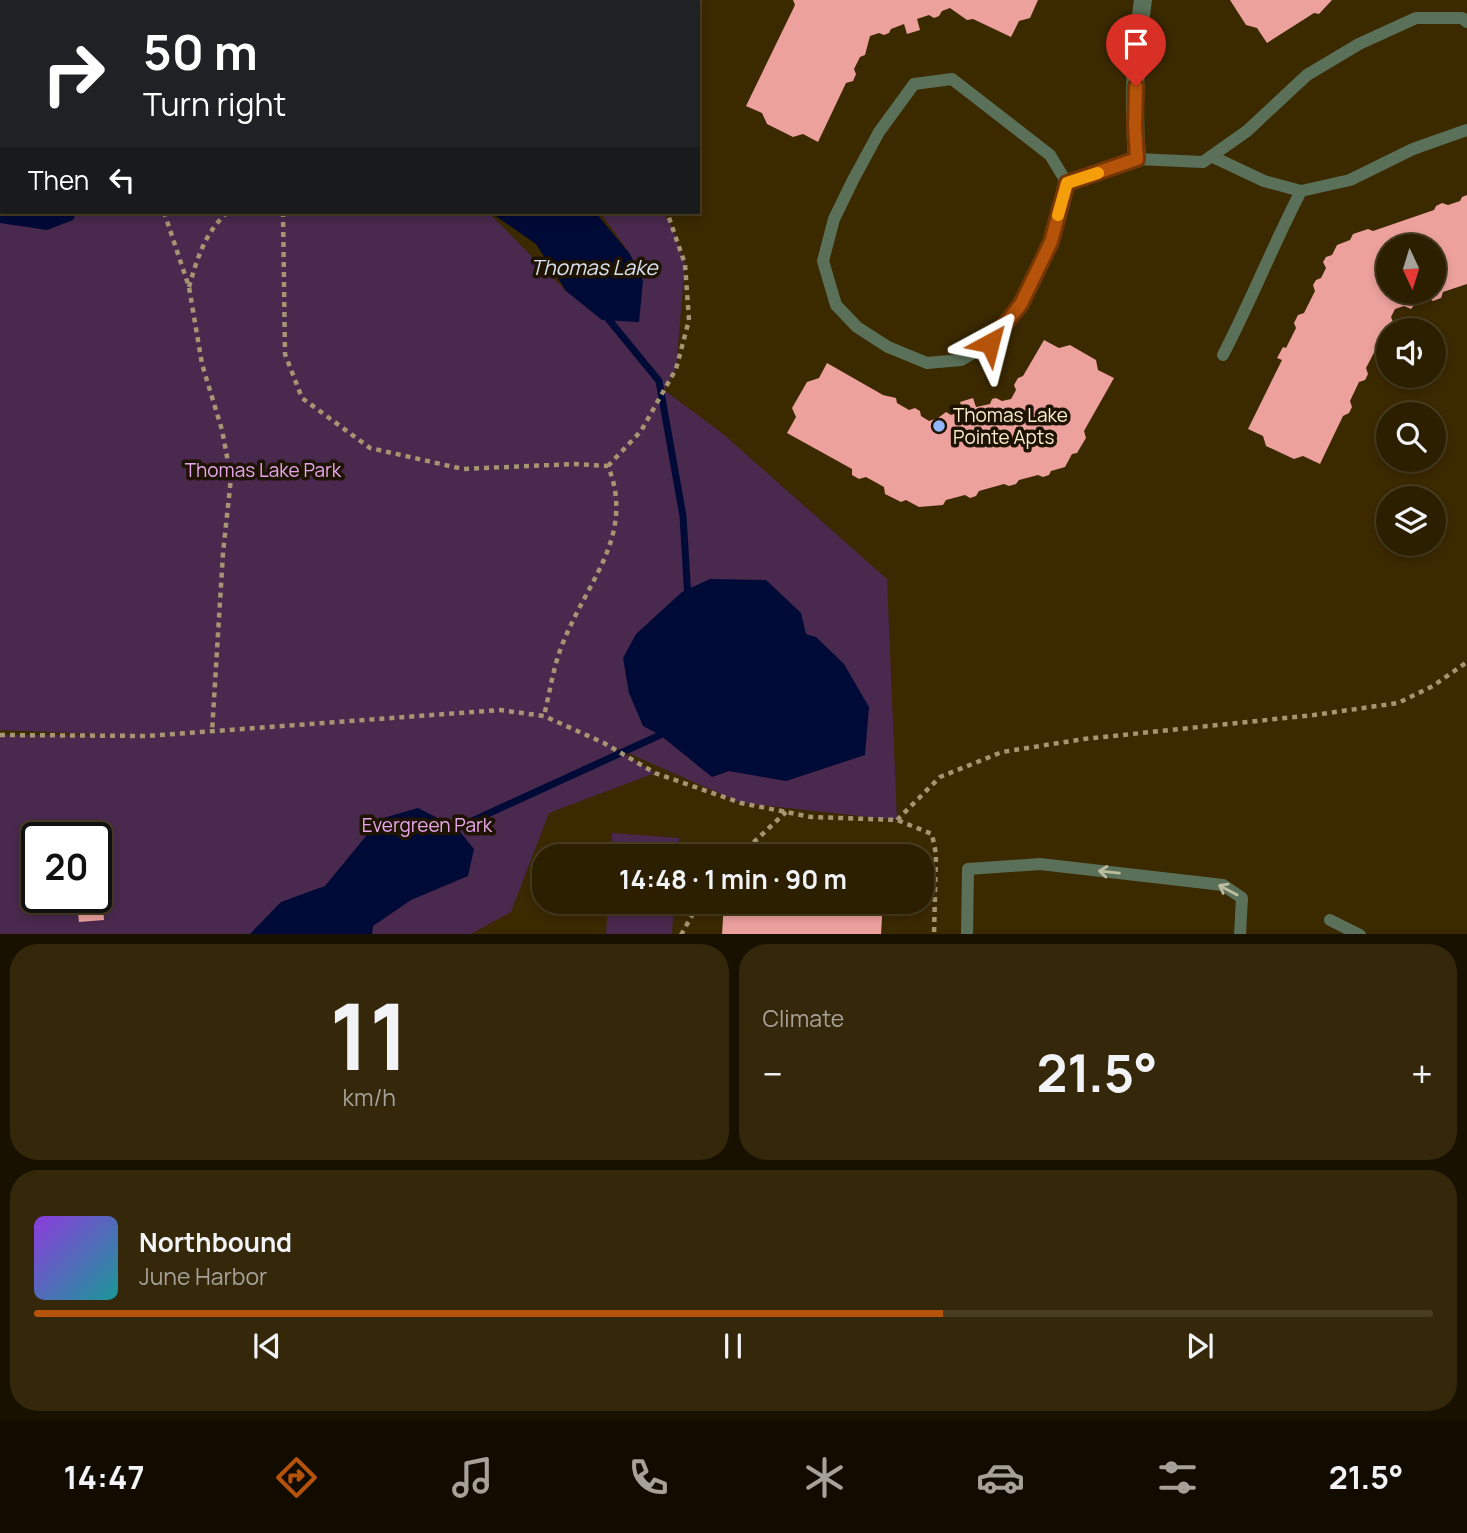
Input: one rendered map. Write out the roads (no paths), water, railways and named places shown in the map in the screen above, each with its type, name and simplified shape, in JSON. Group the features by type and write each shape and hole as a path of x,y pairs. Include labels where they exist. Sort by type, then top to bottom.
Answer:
{"street":[{"path":"1137,159 1136,78 1143,0"}],"lane":[{"path":"1067,183 1137,159 1203,162 1247,131 1307,75 1359,44 1416,18 1462,18 1467,22"},
{"path":"952,79 1050,155 1067,183 1051,242 1021,304 990,343 961,360 927,363 888,348 857,327 836,305 823,261 834,219 879,132 914,84 952,79"},
{"path":"1211,156 1264,181 1301,191 1350,180 1413,149 1467,130"},
{"path":"1223,355 1254,295 1271,249 1301,191"},
{"path":"967,934 968,869 1040,864 1223,885 1242,898 1240,934"},
{"path":"1330,920 1360,934"}],"water":[{"path":"0,214 76,214 73,220 47,230 0,223"},
{"name":"Thomas Lake","path":"493,214 597,214 630,254 643,281 639,322 602,320 566,291 536,244"},
{"path":"710,579 766,580 801,613 806,634 816,637 844,664 869,707 865,755 786,781 729,771 712,777 660,735 643,726 629,693 623,658 636,634 682,592"},
{"path":"418,808 457,828 474,849 468,876 411,900 373,926 372,934 250,934 281,902 325,886 380,819"}],"waterway":[{"path":"605,315 659,381 683,516 688,599"},
{"path":"450,835 457,828 660,735 665,730"}],"place":[{"name":"Thomas Lake Pointe Apts","path":"939,426"}],"park label":[{"name":"Thomas Lake Park","path":"263,470"},
{"name":"Evergreen Park","path":"427,825"}]}
